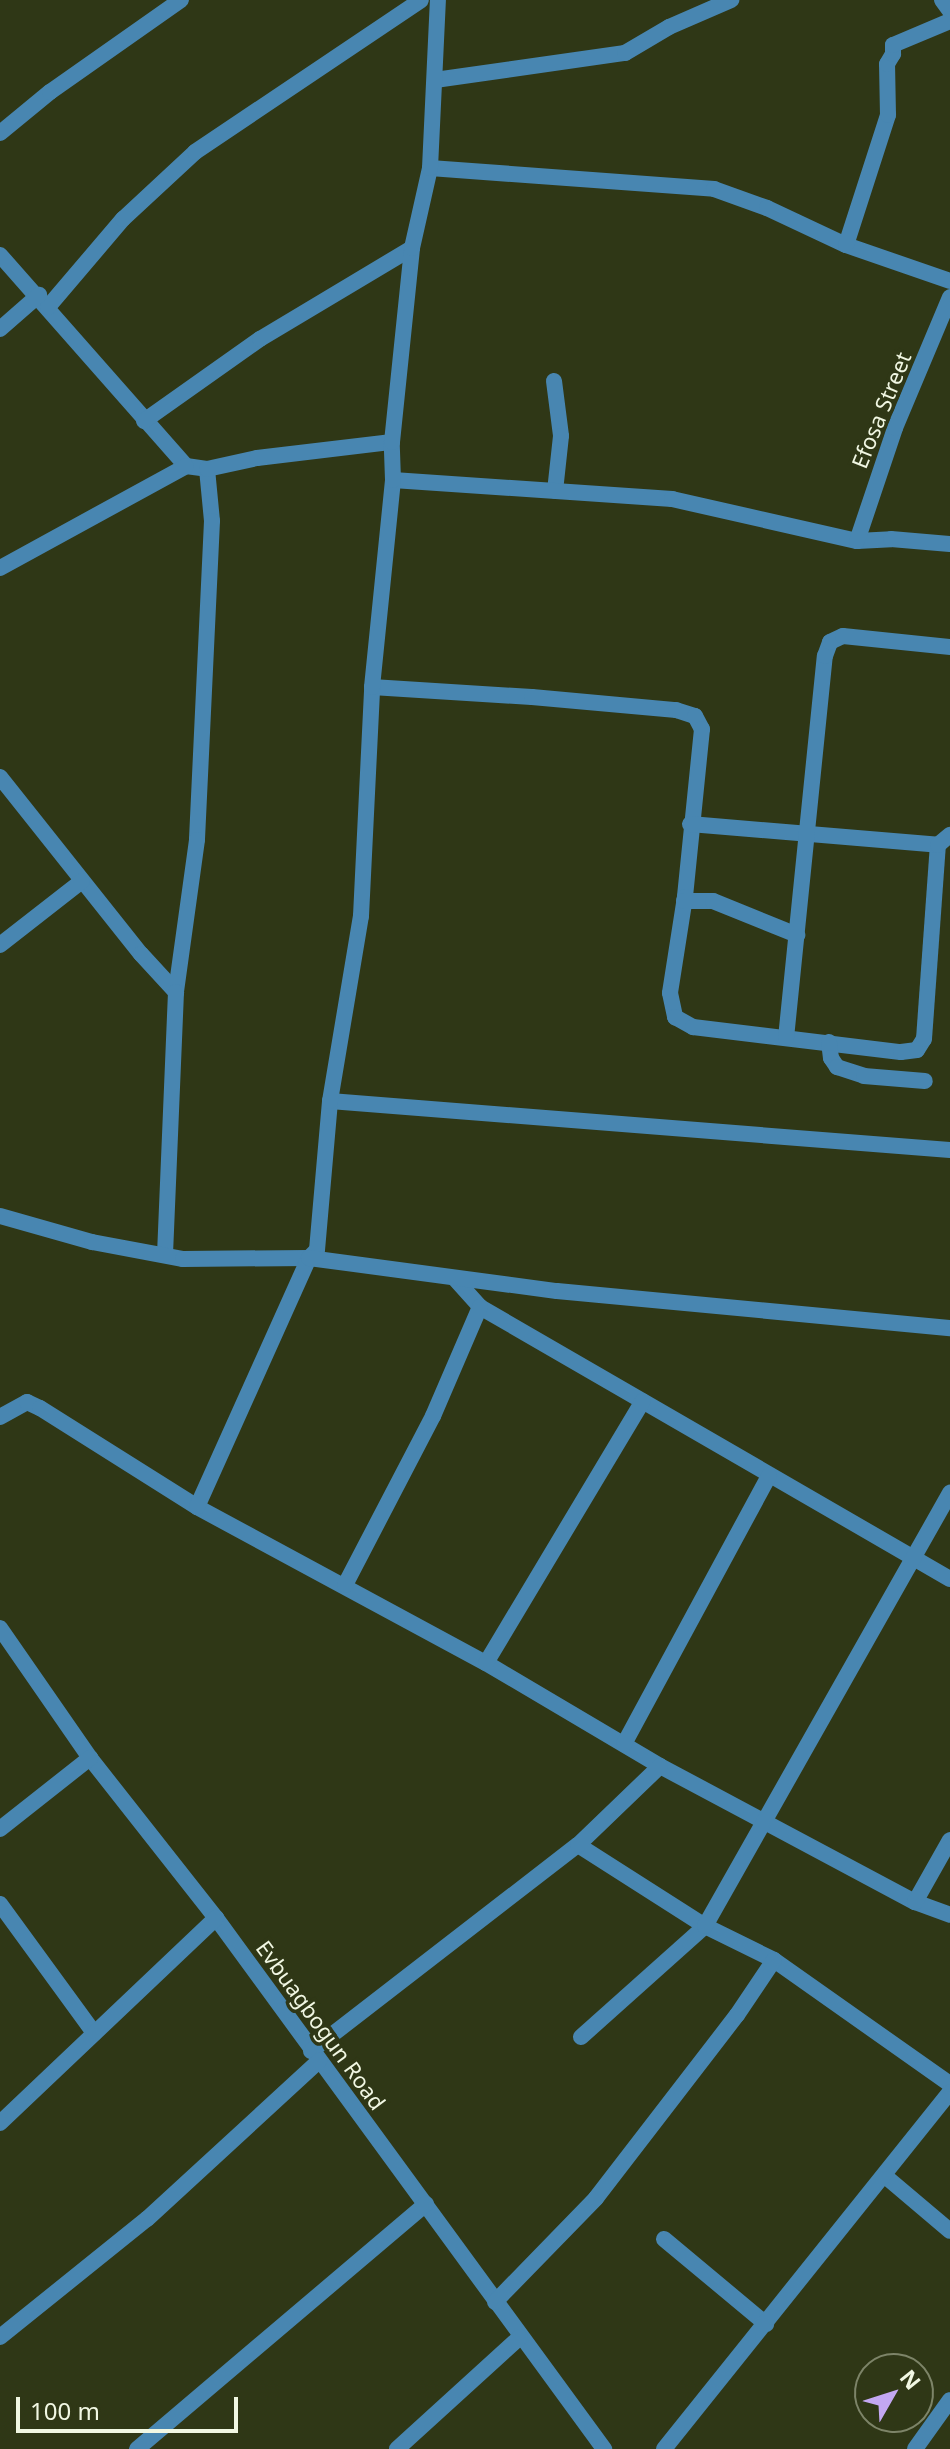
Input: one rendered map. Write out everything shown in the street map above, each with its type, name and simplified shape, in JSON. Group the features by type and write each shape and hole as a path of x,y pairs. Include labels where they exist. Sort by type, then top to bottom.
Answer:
{"street":[{"path":"0,133 50,92 181,0"},
{"path":"0,329 43,301 123,219 195,152 421,0"},
{"path":"197,1507 309,1258 317,1250 330,1101 361,916 372,687 393,480 392,442 412,248 430,168 438,0"},
{"path":"435,80 625,53 669,27 731,0"},
{"path":"942,0 950,11"},
{"path":"846,245 888,115 887,64 893,45 950,21"},
{"path":"430,168 714,189 767,208 846,245 950,281"},
{"path":"144,421 260,339 412,248"},
{"path":"0,255 186,466"},
{"name":"Efosa Street","path":"857,541 895,428 950,297"},
{"path":"554,381 561,436 555,491"},
{"path":"0,568 186,466 207,469 257,458 392,442"},
{"path":"165,1255 176,992 197,840 212,521 207,469"},
{"path":"393,480 672,499 857,541 891,539 950,544"},
{"path":"786,1038 825,656 830,642 843,636 950,647"},
{"path":"372,687 532,697 676,710 695,716 702,729 690,824 684,901 670,993 675,1017 693,1027 901,1052 917,1050 924,1039 944,840 690,824"},
{"path":"0,777 82,881 176,992"},
{"path":"0,945 82,881"},
{"path":"684,901 713,901 797,935"},
{"path":"829,1042 831,1058 837,1067 864,1076 925,1081"},
{"path":"330,1101 950,1150"},
{"path":"0,1216 92,1242 183,1259 309,1258 456,1280 949,1324"},
{"path":"456,1280 480,1307 950,1579"},
{"path":"345,1585 433,1416 480,1307"},
{"path":"486,1663 643,1401"},
{"path":"0,1417 27,1402 197,1507 486,1663 660,1766 915,1902 950,1915"},
{"path":"624,1744 769,1476"},
{"path":"581,2037 705,1926 916,1559 950,1493"},
{"name":"Evbuagbogun Road","path":"0,1628 90,1758 216,1918 604,2449"},
{"path":"0,1829 90,1758"},
{"path":"0,2337 147,2219 315,2056 578,1845 660,1766"},
{"path":"915,1902 950,1840"},
{"path":"578,1845 705,1926 774,1960 950,2084"},
{"path":"0,1904 94,2033"},
{"path":"0,2123 216,1918"},
{"path":"495,2302 596,2198 737,2015 774,1960"},
{"path":"664,2449 950,2092"},
{"path":"885,2176 950,2231"},
{"path":"137,2449 426,2204"},
{"path":"664,2239 766,2324"},
{"path":"397,2449 520,2337"},
{"path":"915,2449 950,2400"}]}
